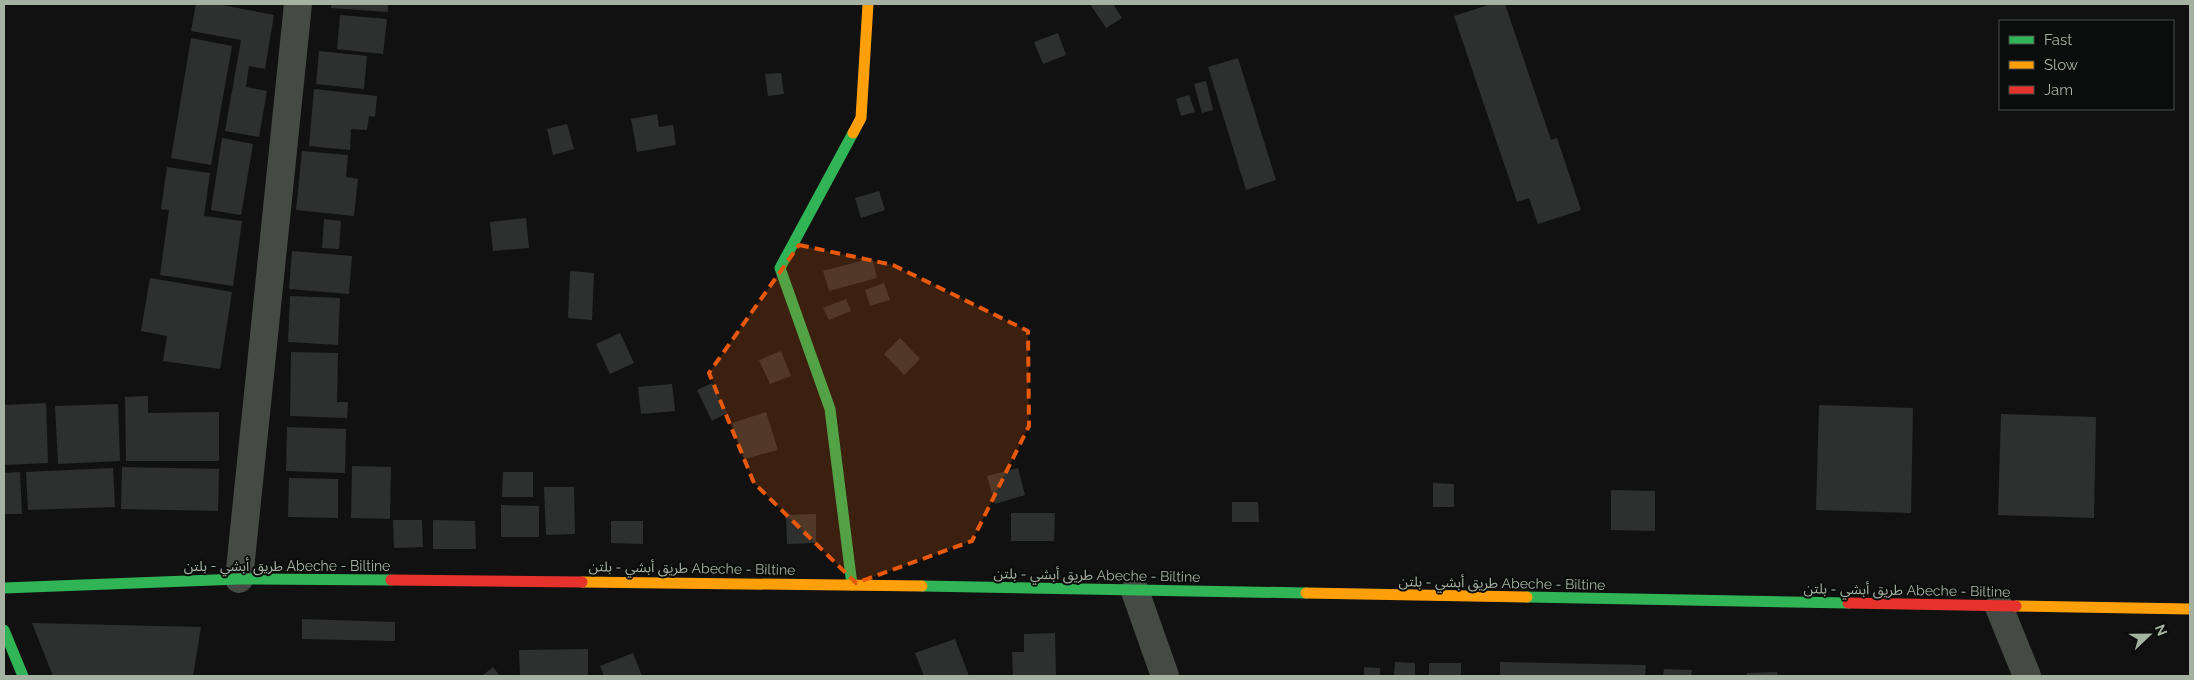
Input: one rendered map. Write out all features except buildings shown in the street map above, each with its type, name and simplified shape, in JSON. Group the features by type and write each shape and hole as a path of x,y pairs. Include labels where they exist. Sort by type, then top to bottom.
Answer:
{"main road":[{"path":"852,585 830,409 780,268 861,118 868,4"},
{"name":"طريق أبشي - بلتن Abeche - Biltine","path":"4,588 239,579 852,585 2190,609"},
{"path":"4,630 23,676"}],"street":[{"path":"239,579 298,4"},
{"path":"1135,591 1165,676"},
{"path":"1999,607 2027,676"}],"highlighted area":[{"path":"799,245 893,265 1028,331 1029,426 972,541 856,583 754,483 709,373"}],"traffic: fast":[{"path":"852,585 830,409 780,268 853,133"},
{"path":"4,588 239,579 391,580"},
{"path":"922,586 1306,593"},
{"path":"1527,597 1848,603"},
{"path":"4,630 23,676"}],"traffic: slow":[{"path":"853,133 861,118 868,4"},
{"path":"582,582 922,586"},
{"path":"1306,593 1527,597"},
{"path":"2016,606 2190,609"}],"traffic: jam":[{"path":"391,580 582,582"},
{"path":"1848,603 2016,606"}]}
